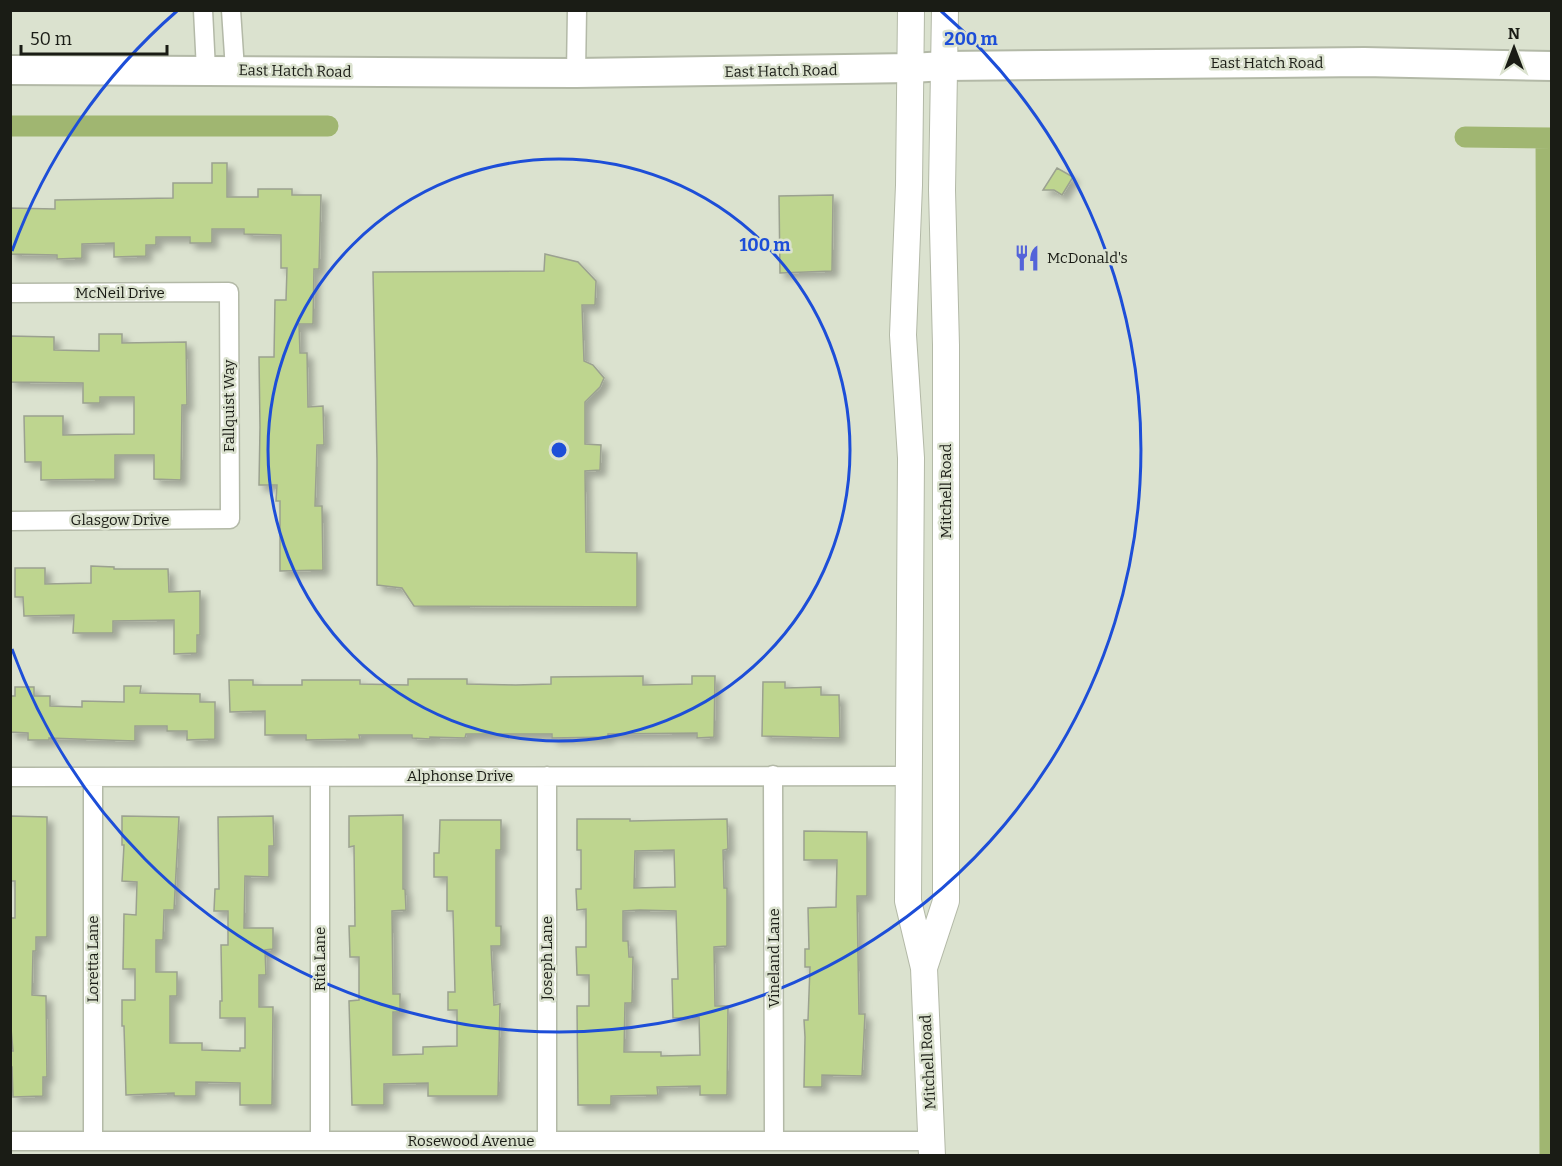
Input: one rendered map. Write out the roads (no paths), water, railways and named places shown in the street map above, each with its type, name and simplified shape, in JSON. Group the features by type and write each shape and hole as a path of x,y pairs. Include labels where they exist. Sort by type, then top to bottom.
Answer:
{"main road":[{"name":"Mitchell Road","path":"910,10 909,185 903,335 911,458 908,901 924,968 932,1148"},
{"name":"Mitchell Road","path":"924,968 946,901 946,345 942,190 945,10"},
{"name":"East Hatch Road","path":"10,70 576,73 945,66 1364,62 1551,66"}],"street":[{"path":"203,10 206,70"},
{"path":"231,10 235,70"},
{"path":"576,73 577,10"},
{"name":"McNeil Drive","path":"10,293 229,292"},
{"name":"Fallquist Way","path":"229,292 230,519"},
{"name":"Glasgow Drive","path":"10,521 230,519"},
{"name":"Alphonse Drive","path":"10,777 773,775 909,777"},
{"name":"Vineland Lane","path":"773,775 774,1141"},
{"name":"Joseph Lane","path":"547,776 547,1141"},
{"name":"Loretta Lane","path":"93,777 93,1141"},
{"name":"Rita Lane","path":"320,777 320,1141"},
{"name":"Rosewood Avenue","path":"10,1142 774,1141 932,1148"}],"waterway":[{"path":"10,126 328,126"},
{"path":"1465,137 1552,138"},
{"path":"1546,138 1550,1156"}],"place":[{"name":"McDonald's","path":"1027,258"}]}
